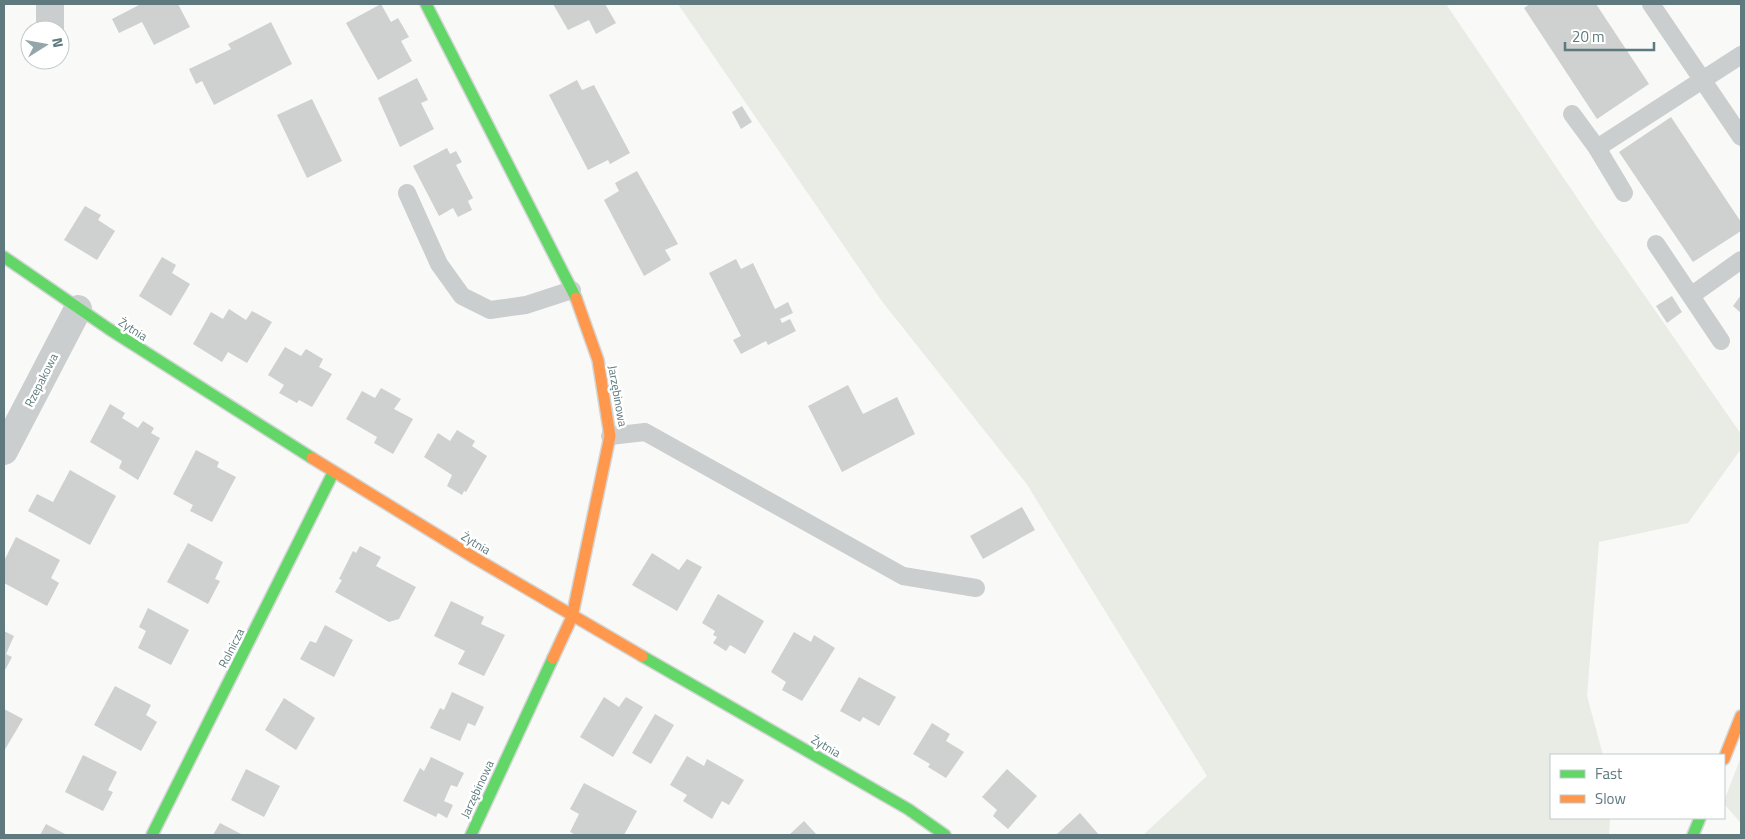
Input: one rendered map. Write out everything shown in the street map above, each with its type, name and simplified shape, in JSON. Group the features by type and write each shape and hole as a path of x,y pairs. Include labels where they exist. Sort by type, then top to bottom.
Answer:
{"street":[{"path":"50,4 50,20"},
{"name":"Jarzębinowa","path":"426,4 579,303 598,360 610,436 572,617 470,835"},
{"name":"Żytnia","path":"4,257 78,309 333,474 572,617 908,809 945,835"},
{"name":"Rzepakowa","path":"4,451 78,309"},
{"name":"Rolnicza","path":"152,835 333,474"},
{"path":"1725,756 1741,716"},
{"path":"1693,835 1700,819"}],"lane":[{"path":"1651,4 1741,137"},
{"path":"1597,148 1741,55"},
{"path":"1572,114 1597,148 1624,193"},
{"path":"407,193 439,264 462,296 490,310 526,305 572,290"},
{"path":"1656,244 1692,295 1721,341"},
{"path":"1692,295 1741,260"},
{"path":"610,436 645,432 904,576 976,588"}],"shaded area":[{"path":"678,4 1446,4 1592,220 1741,434 1741,449 1688,523 1599,542 1587,696 1603,754 1550,754 1550,819 1610,819 1609,835 1143,835 1207,776 1026,483 881,300"},
{"path":"1741,757 1741,823 1725,805 1725,798"}],"building":[{"path":"141,4 178,4 190,27 154,45 142,22 119,33 112,19"},
{"path":"381,4 391,22 398,18 409,37 401,41 412,61 378,80 346,23"},
{"path":"553,4 605,4 616,23 596,34 589,20 568,30"},
{"path":"1530,4 1596,4 1649,84 1597,119 1524,8"},
{"path":"271,22 292,64 214,105 202,81 196,84 189,69 231,49 228,44"},
{"path":"417,78 428,100 421,103 434,129 400,147 378,98"},
{"path":"577,80 582,90 594,85 630,153 610,164 608,160 588,170 549,95"},
{"path":"312,99 342,161 307,178 277,115"},
{"path":"742,106 752,122 741,129 732,112"},
{"path":"1671,117 1741,222 1741,231 1693,262 1619,152"},
{"path":"447,148 450,154 456,151 462,162 456,165 473,198 468,201 472,210 458,217 453,208 439,216 413,166"},
{"path":"637,171 678,244 665,250 671,260 644,276 604,200 619,191 615,183"},
{"path":"85,206 101,215 98,220 115,231 97,260 64,240"},
{"path":"162,257 176,265 172,273 190,284 171,316 139,296"},
{"path":"736,259 741,269 753,263 775,309 788,302 793,313 780,319 782,323 790,319 796,331 768,345 766,341 741,354 733,340 741,336 709,273"},
{"path":"1741,295 1741,313 1733,306"},
{"path":"1672,296 1682,312 1667,323 1656,306"},
{"path":"229,309 246,320 252,311 272,322 247,363 228,352 222,362 193,344 211,312 223,319"},
{"path":"285,347 301,356 306,349 323,359 319,367 332,374 312,407 299,400 297,403 279,393 284,385 268,375"},
{"path":"848,385 863,414 897,397 915,434 842,472 808,406"},
{"path":"381,388 401,399 394,409 413,419 393,454 374,443 377,437 346,419 362,391 375,398"},
{"path":"110,404 125,413 122,418 138,428 143,421 154,428 151,433 160,438 138,480 119,468 122,461 90,442"},
{"path":"457,430 475,441 472,446 487,456 466,492 464,491 462,495 447,486 452,475 424,457 438,433 450,441"},
{"path":"196,450 219,462 217,467 236,477 212,522 190,511 193,505 173,494"},
{"path":"70,470 116,496 90,545 28,511 37,494 53,502"},
{"path":"1022,507 1035,530 983,559 970,536"},
{"path":"16,537 60,560 51,578 59,583 47,606 4,583 4,561"},
{"path":"188,543 223,562 215,579 220,581 208,604 167,582"},
{"path":"360,546 381,557 376,566 416,587 399,619 389,622 335,592 342,580 339,579 353,551 356,553"},
{"path":"652,553 679,570 687,559 702,567 677,611 632,585"},
{"path":"718,594 764,621 745,654 730,645 726,651 713,643 717,637 713,635 715,631 702,623"},
{"path":"451,601 484,617 481,624 505,635 484,676 458,664 465,651 434,636"},
{"path":"148,608 189,630 171,665 138,648 146,631 139,627"},
{"path":"325,625 353,640 334,677 300,659 310,641 316,643"},
{"path":"4,631 14,636 6,654 12,657 4,672"},
{"path":"794,632 811,642 814,635 835,648 802,701 782,690 786,682 771,672"},
{"path":"859,677 896,697 879,726 863,717 860,722 840,711"},
{"path":"115,686 151,705 146,715 157,722 141,751 94,725"},
{"path":"452,692 484,707 475,726 468,723 460,741 430,728 440,708 444,710"},
{"path":"604,697 619,707 626,697 643,707 613,757 580,737"},
{"path":"284,698 315,718 296,750 265,730"},
{"path":"4,709 23,719 4,751"},
{"path":"655,714 674,725 651,764 632,753"},
{"path":"932,723 950,734 946,741 964,752 946,778 928,767 930,764 913,754"},
{"path":"83,755 117,772 108,790 113,792 103,811 65,792"},
{"path":"687,756 704,766 707,759 744,780 729,805 722,801 712,819 683,801 687,795 670,785"},
{"path":"431,757 464,773 457,787 451,785 444,801 453,805 447,818 438,813 436,817 403,801 420,768 424,771"},
{"path":"246,769 280,786 264,817 231,800"},
{"path":"1007,769 1037,796 1008,829 993,816 997,810 982,797"},
{"path":"584,783 637,811 624,835 576,835 570,832 579,814 570,809"},
{"path":"1080,813 1099,835 1056,835"},
{"path":"804,821 817,835 789,835"},
{"path":"220,823 243,835 213,835"},
{"path":"46,824 67,835 40,835"}],"traffic: fast":[{"path":"426,4 576,298"},
{"path":"4,257 109,329 312,458"},
{"path":"152,835 333,473"},
{"path":"642,656 908,809 945,835"},
{"path":"471,835 553,658"},
{"path":"1693,835 1700,819"}],"traffic: slow":[{"path":"553,658 572,617 610,436 598,360 576,298"},
{"path":"312,458 473,557 642,656"},
{"path":"1725,756 1741,716"}]}
